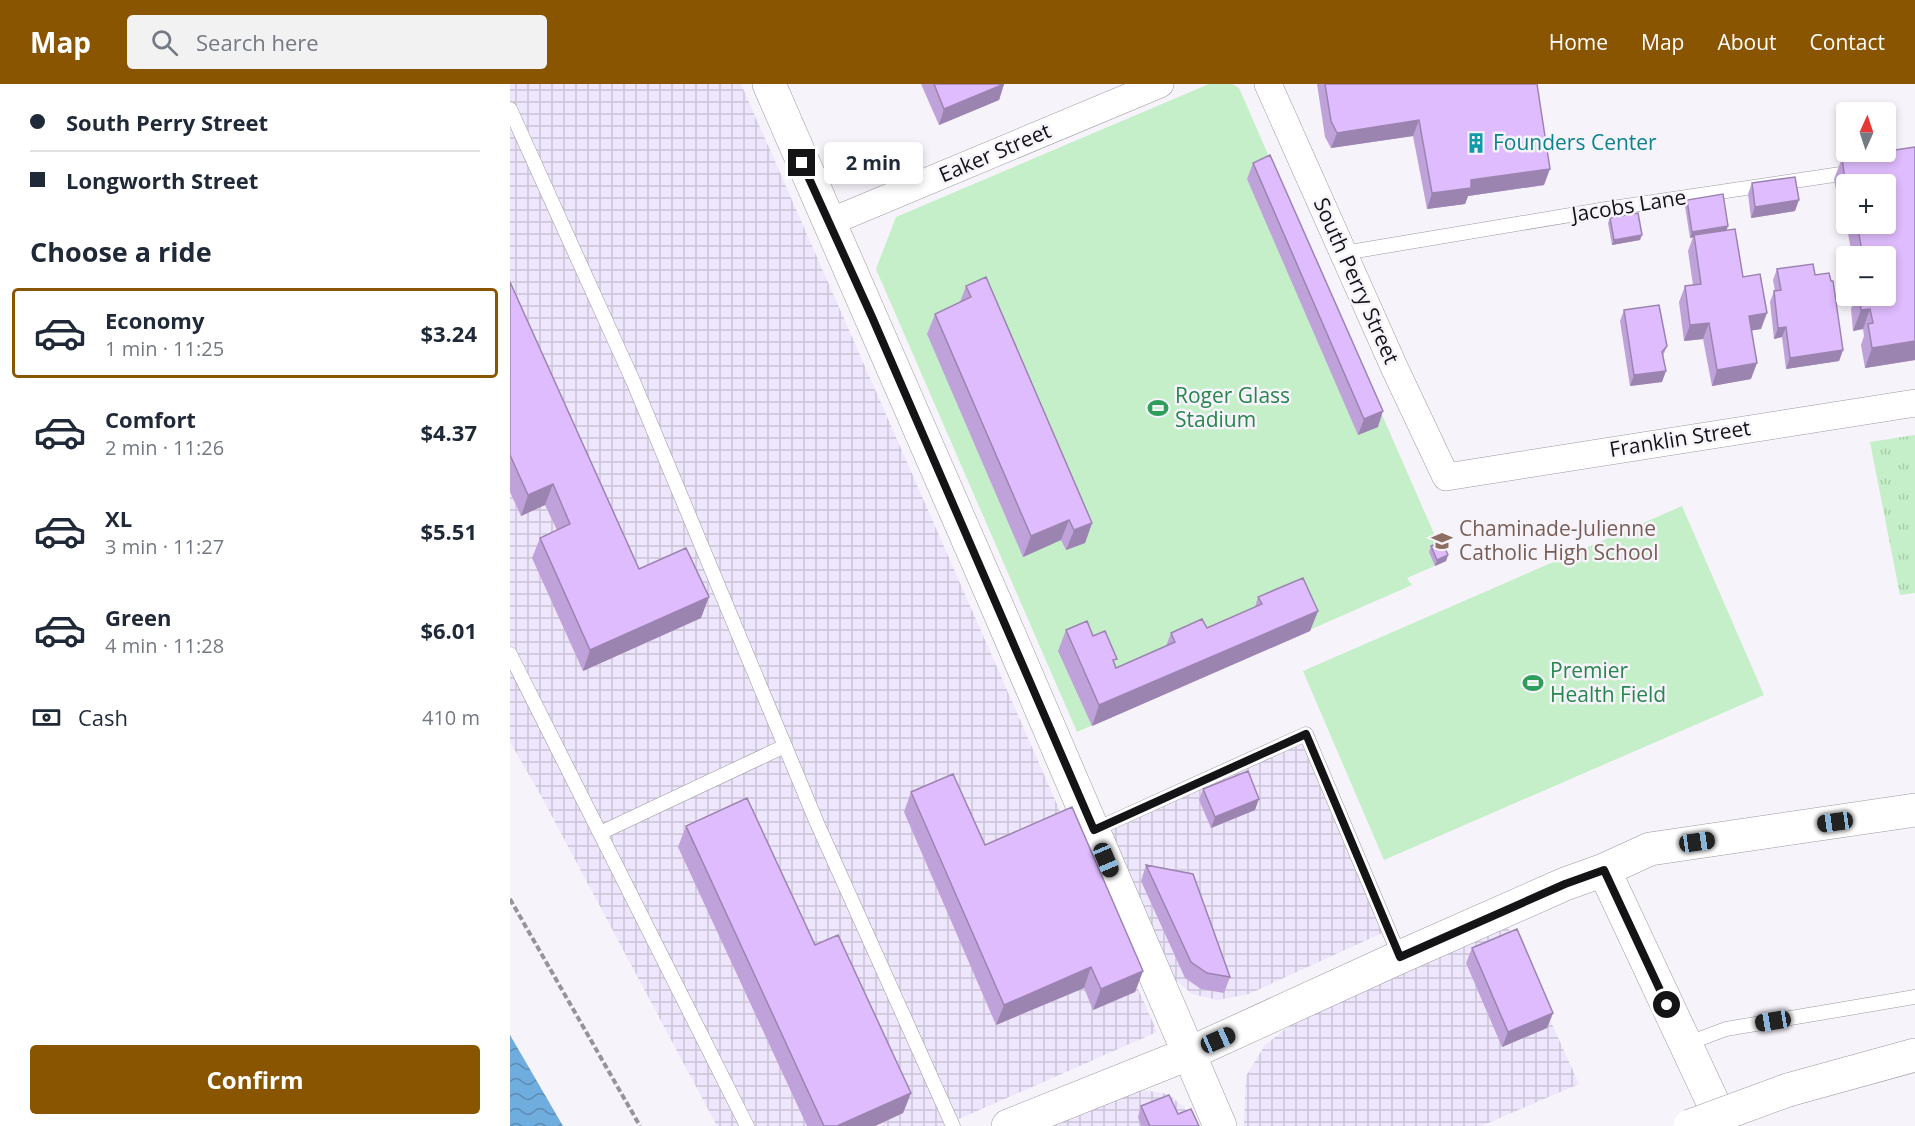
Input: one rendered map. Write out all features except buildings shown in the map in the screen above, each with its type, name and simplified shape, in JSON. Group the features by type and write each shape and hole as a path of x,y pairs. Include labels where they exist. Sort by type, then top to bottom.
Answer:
{"main road":[{"path":"769,84 1094,830 1220,1126"},
{"path":"1008,1126 1188,1054 1400,957 1650,849 1915,810"},
{"path":"1604,870 1724,1126"},
{"path":"1690,1126 1788,1090 1915,1055"}],"street":[{"name":"Eaker Street","path":"830,222 1160,84"},
{"name":"South Perry Street","path":"1268,84 1395,369 1446,477"},
{"name":"Franklin Street","path":"1446,477 1915,404"}],"lane":[{"path":"510,109 633,381 817,823 954,1126"},
{"name":"Jacobs Lane","path":"1344,253 1606,209 1870,169"},
{"path":"510,654 747,1126"},
{"path":"1094,830 1306,734 1400,957"},
{"path":"600,833 785,746"},
{"path":"1686,1044 1726,1029 1915,998"}],"path":[{"path":"510,899 640,1126"}],"shaded area":[{"path":"510,84 741,84 1157,1032 943,1126 717,1126 539,792 510,742"},
{"path":"1302,744 1382,933 1249,994 1218,1000 1192,994 1172,977 1110,830"},
{"path":"1508,927 1579,1084 1481,1126 1244,1126 1246,1076 1265,1045 1300,1018"},
{"path":"1144,1090 1168,1094 1184,1107 1195,1126 1050,1126 1126,1094"}],"green space":[{"name":"Roger Glass Stadium","path":"1209,84 1232,84 1239,88 1446,561 1407,578 1412,585 1077,732 876,269 896,217"},
{"path":"1915,435 1915,593 1900,595 1870,442"},
{"name":"Premier Health Field","path":"1682,506 1764,695 1384,860 1303,671"}],"water":[{"path":"510,1035 563,1126 510,1126"}],"place":[{"name":"Founders Center","path":"1476,143"},
{"name":"Roger Glass Stadium","path":"1158,408"},
{"name":"Chaminade-Julienne Catholic High School","path":"1442,541"},
{"name":"Premier Health Field","path":"1533,683"}],"route":[{"path":"802,163 872,317 1094,830 1306,734 1400,957 1565,884 1604,870 1667,1005"}]}
